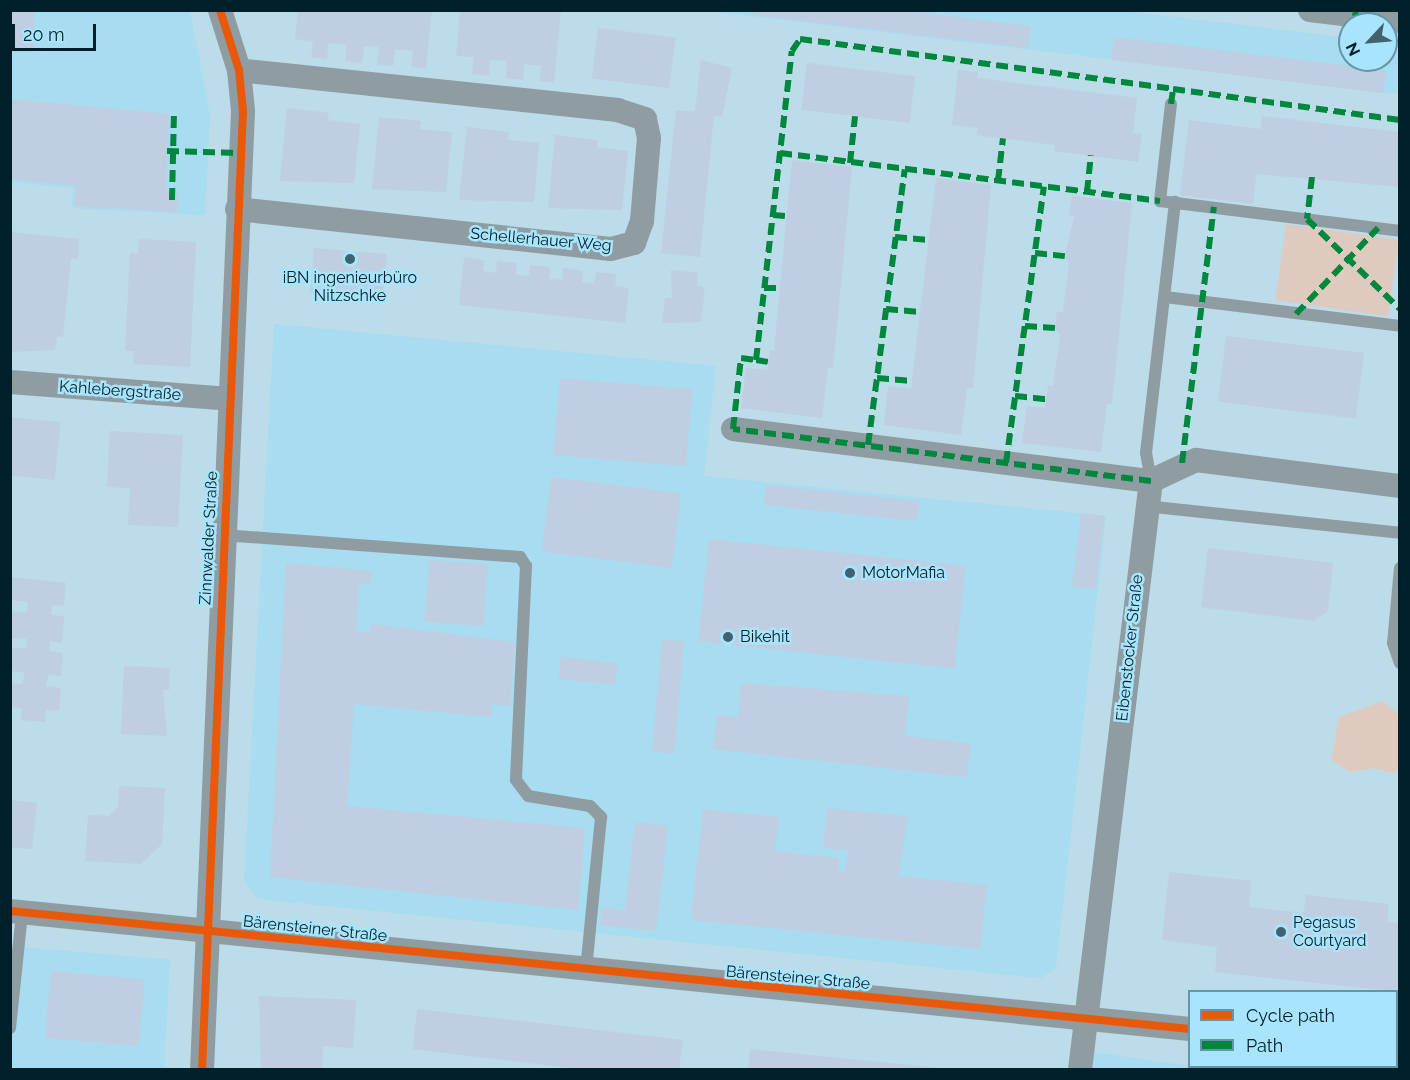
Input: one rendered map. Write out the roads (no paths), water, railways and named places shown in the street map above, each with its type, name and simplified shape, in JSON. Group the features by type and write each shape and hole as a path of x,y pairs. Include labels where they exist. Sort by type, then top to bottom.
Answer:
{"street":[{"name":"Zinnwalder Straße","path":"202,1070 222,535 243,111 238,70 220,10"},
{"path":"1310,10 1400,21"},
{"name":"Schellerhauer Weg","path":"237,209 611,249 634,243 642,221 649,138 645,118 618,110 238,70"},
{"name":"Kahlebergstraße","path":"10,382 229,399"},
{"path":"733,429 1151,481 1196,460 1400,486"},
{"name":"Eibenstocker Straße","path":"1080,1070 1145,506 1151,481"},
{"name":"Bärensteiner Straße","path":"16,912 586,971 1188,1029"}],"lane":[{"path":"1171,104 1160,201 1400,231"},
{"path":"1151,481 1146,453 1175,202"},
{"path":"1165,297 1400,326"},
{"path":"1145,506 1400,533"},
{"path":"222,535 520,557 526,566 516,780 528,796 590,806 601,817 586,971"},
{"path":"1400,568 1393,643 1400,663"},
{"path":"10,1028 16,912"}],"place":[{"name":"iBN ingenieurbüro Nitzschke","path":"350,259"},
{"name":"MotorMafia","path":"850,573"},
{"name":"Bikehit","path":"728,637"},
{"name":"Pegasus Courtyard","path":"1281,932"}]}
